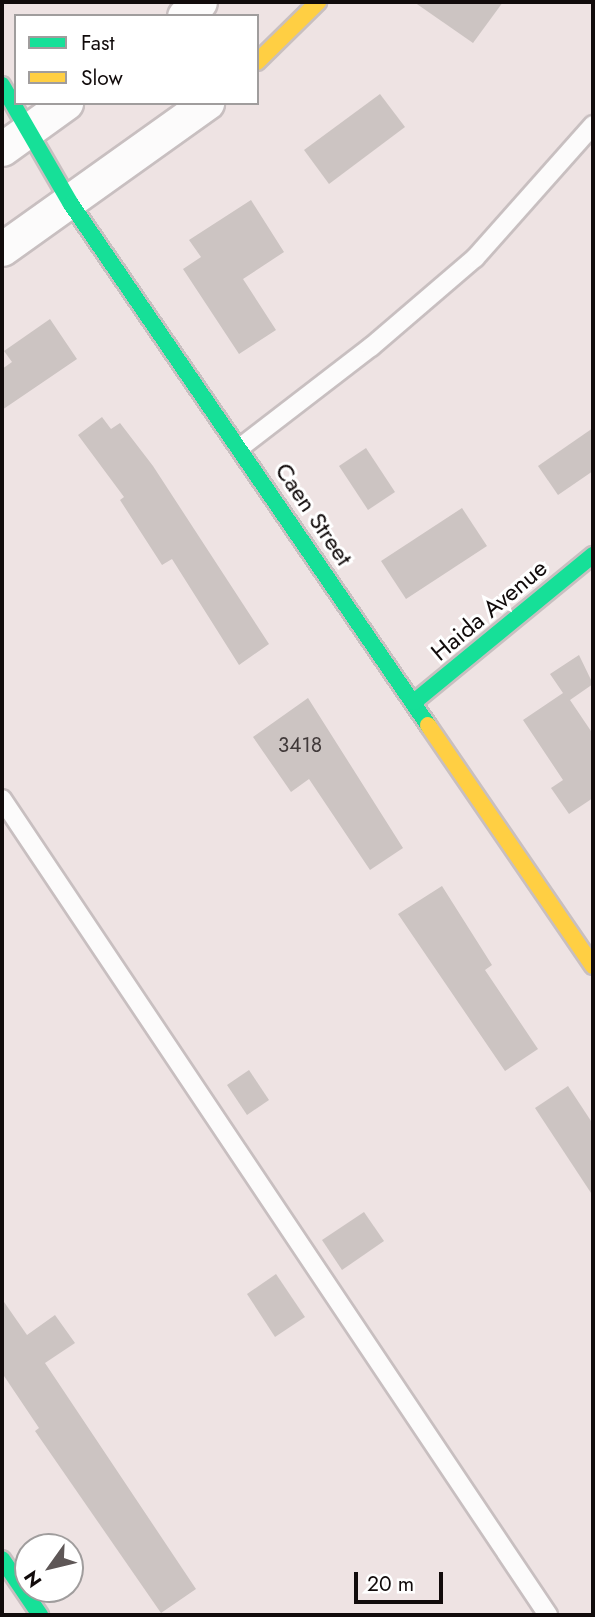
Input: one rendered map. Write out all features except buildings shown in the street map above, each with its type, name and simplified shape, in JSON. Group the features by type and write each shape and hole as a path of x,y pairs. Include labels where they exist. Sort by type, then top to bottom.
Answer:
{"street":[{"path":"186,14 200,2"},
{"path":"259,60 318,2"},
{"name":"Caen Street","path":"2,85 14,140 71,204 241,447 593,966"},
{"path":"14,140 63,105"},
{"path":"2,249 71,204 204,105"},
{"name":"Haida Avenue","path":"414,702 593,555"},
{"path":"2,1559 40,1615"}],"lane":[{"path":"241,447 371,347 475,258 593,125"},
{"path":"2,799 548,1615"}],"traffic: fast":[{"path":"2,85 71,204 428,725"},
{"path":"414,702 593,555"},
{"path":"2,1559 40,1615"}],"traffic: slow":[{"path":"259,60 318,2"},
{"path":"428,725 593,966"}]}
